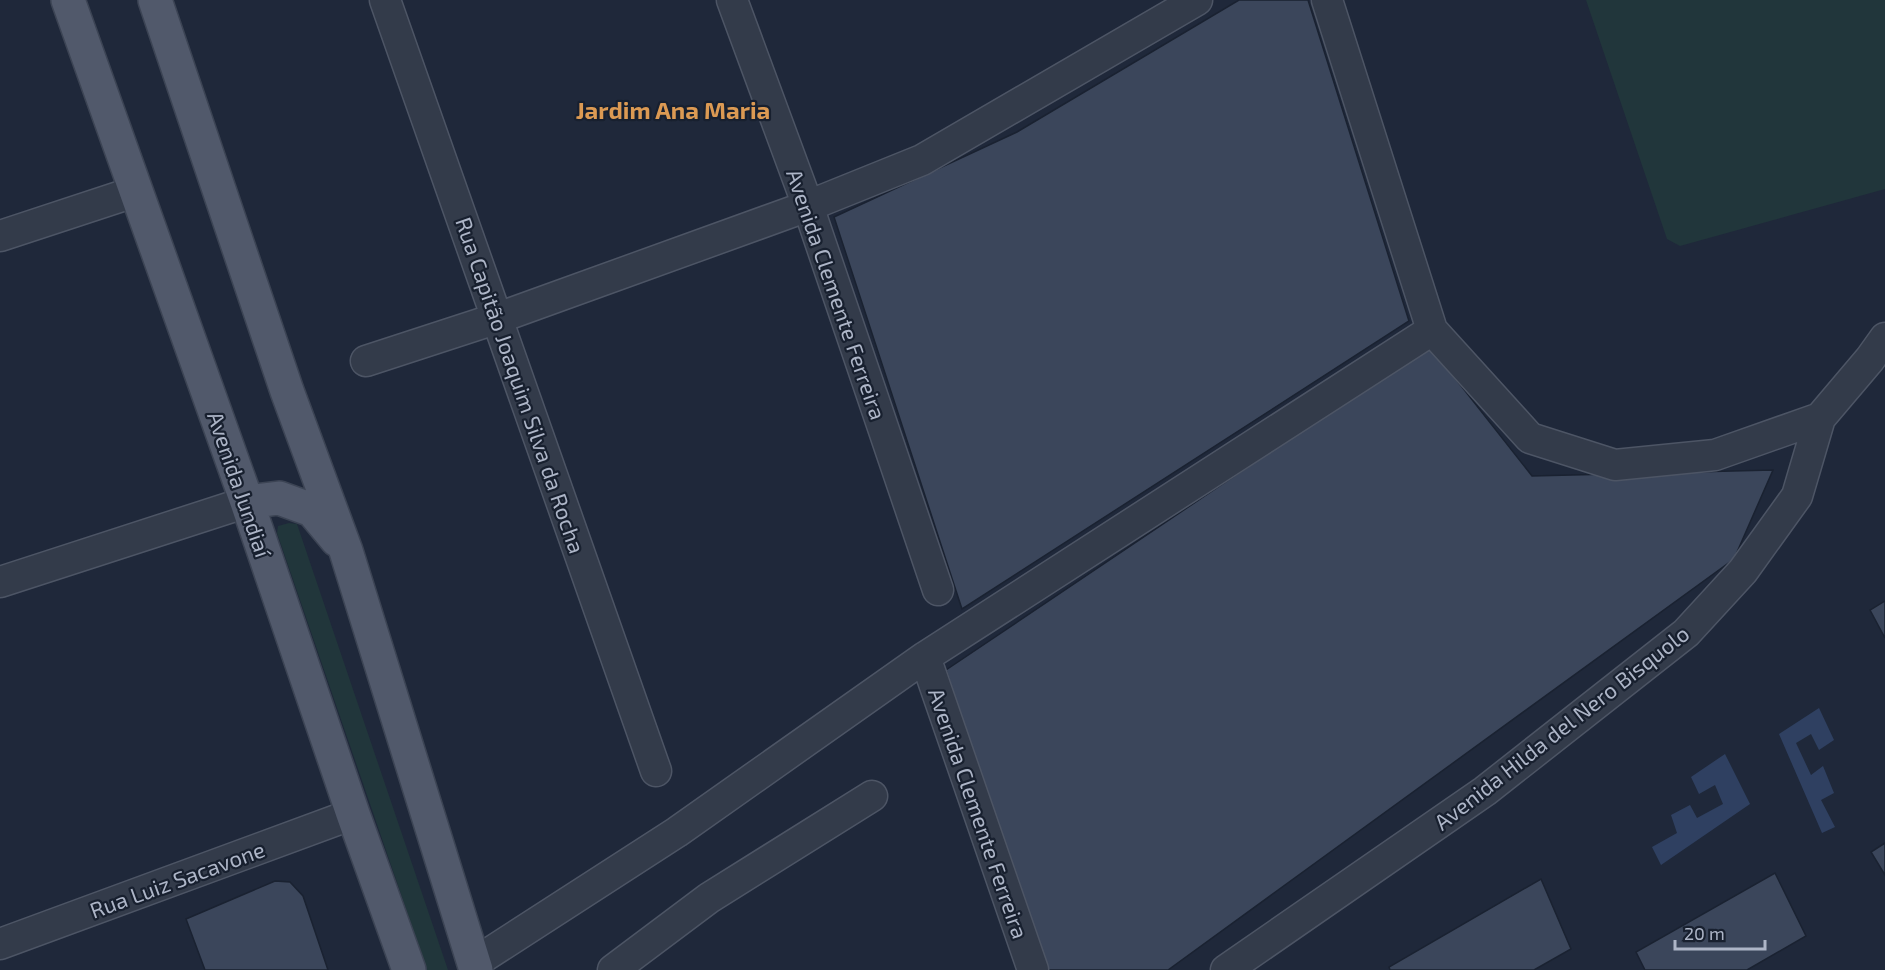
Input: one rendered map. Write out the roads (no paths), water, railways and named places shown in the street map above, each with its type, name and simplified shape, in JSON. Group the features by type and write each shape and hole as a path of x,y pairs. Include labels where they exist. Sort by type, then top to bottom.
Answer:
{"main road":[{"name":"Avenida Jundiaí","path":"68,0 247,502 353,814 409,970"},
{"path":"155,0 210,169 287,391 346,550 475,967"},
{"path":"247,502 279,498 312,510 346,550"}],"street":[{"name":"Rua Capitão Joaquim Silva da Rocha","path":"385,0 656,771"},
{"name":"Avenida Clemente Ferreira","path":"732,0 808,206 938,590"},
{"path":"366,362 498,318 808,206 922,160 1197,0"},
{"path":"1327,0 1432,330 1530,438 1615,465 1715,454 1820,418 1885,338"},
{"path":"0,236 137,191"},
{"path":"475,967 677,832 925,657 1432,330"},
{"name":"Avenida Hilda del Nero Bisquolo","path":"1226,970 1485,792 1686,633 1743,571 1797,496 1820,418"},
{"path":"0,582 247,502"},
{"name":"Avenida Clemente Ferreira","path":"925,657 1033,970"},
{"path":"613,970 710,898 872,796"},
{"name":"Rua Luiz Sacavone","path":"0,944 353,814"}],"water":[{"path":"1819,708 1834,740 1819,750 1811,734 1796,743 1811,775 1823,766 1834,793 1821,800 1835,827 1822,833 1779,734"},
{"path":"1725,754 1750,804 1661,865 1652,847 1677,833 1671,815 1690,805 1697,818 1723,804 1715,785 1699,794 1691,777"}],"district":[{"name":"Jardim Ana Maria","path":"673,109"}]}
